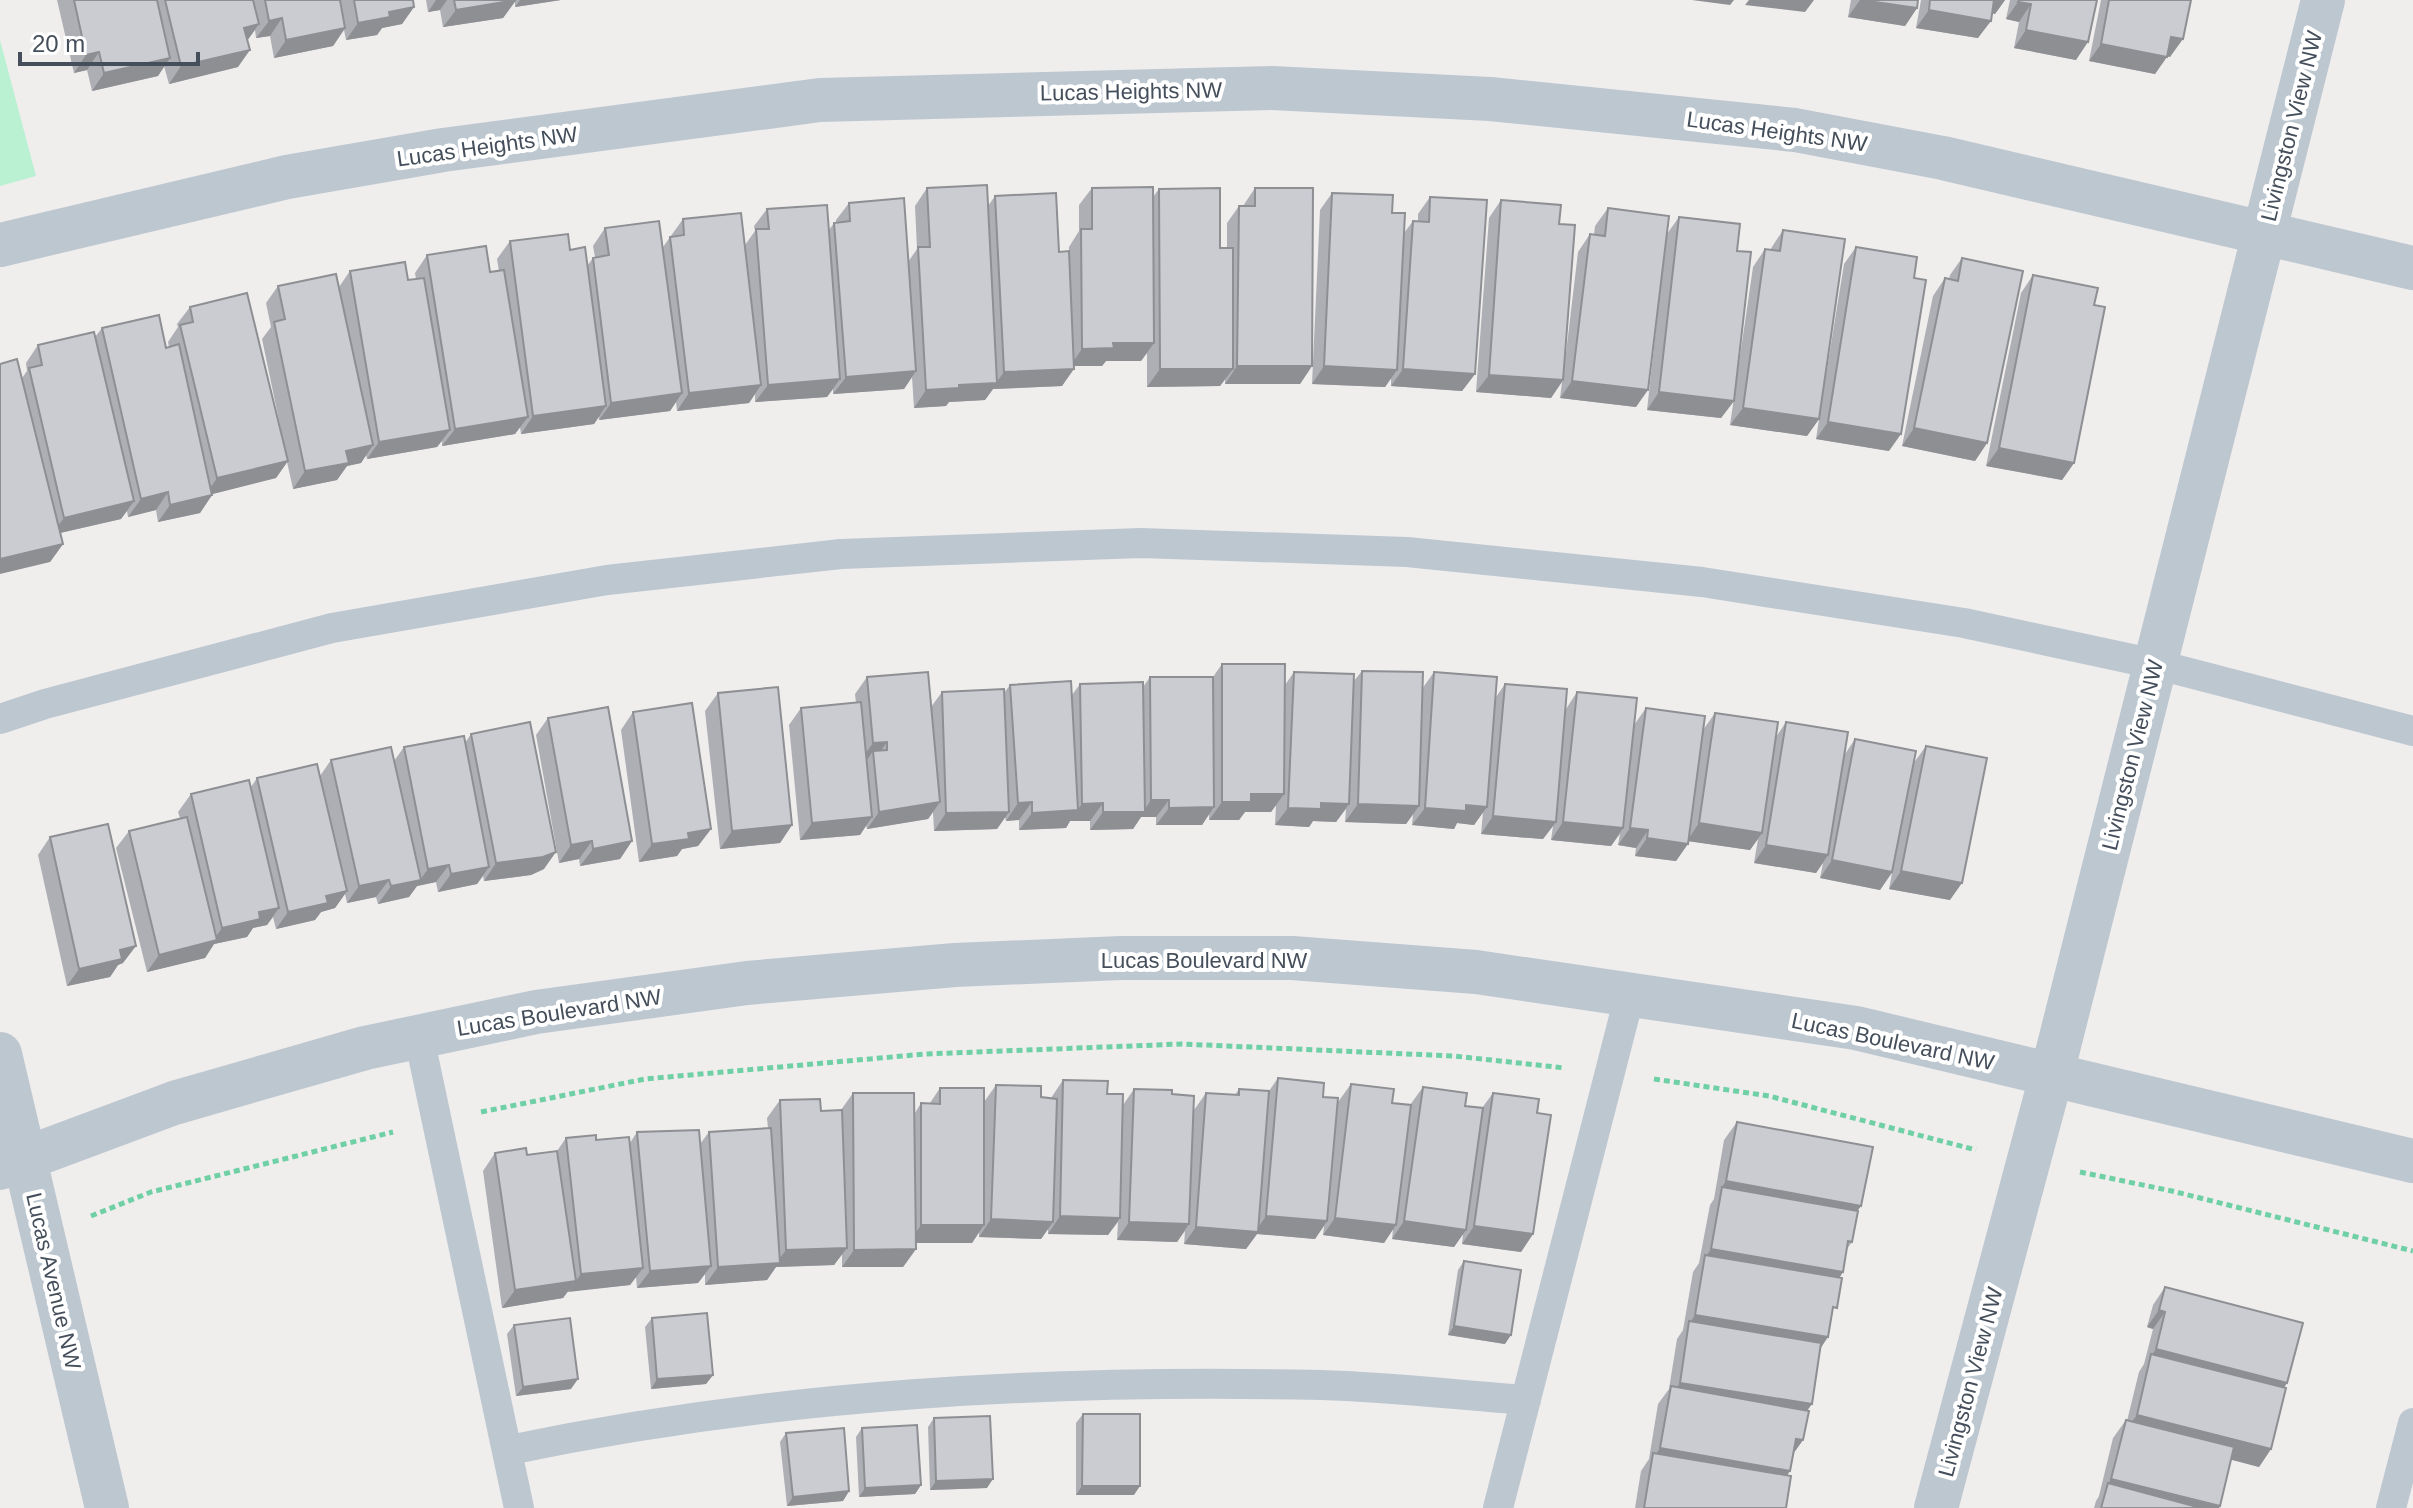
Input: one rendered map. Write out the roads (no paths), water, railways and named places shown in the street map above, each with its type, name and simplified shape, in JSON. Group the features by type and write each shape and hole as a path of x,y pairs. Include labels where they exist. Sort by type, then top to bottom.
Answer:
{"street":[{"name":"Livingston View NW","path":"1936,1508 2051,1077 2323,0"},
{"name":"Lucas Heights NW","path":"0,245 287,177 443,150 820,100 1272,88 1490,99 1795,130 1943,158 2413,268"},
{"name":"Lucas Boulevard NW","path":"12,1163 174,1103 365,1048 536,1012 747,983 955,965 1121,958 1292,958 1476,972 1856,1028 2413,1161"},
{"name":"Lucas Avenue NW","path":"0,1054 12,1163 43,1234 107,1508"}],"lane":[{"path":"0,719 45,704 332,628 607,580 841,554 1141,543 1407,552 1702,582 1964,623 2155,664 2413,731"},
{"path":"1498,1508 1630,994"},
{"path":"419,1037 519,1508"},
{"path":"509,1450 618,1428 762,1407 1000,1387 1325,1385 1526,1400"},
{"path":"2391,1508 2413,1423"}]}
